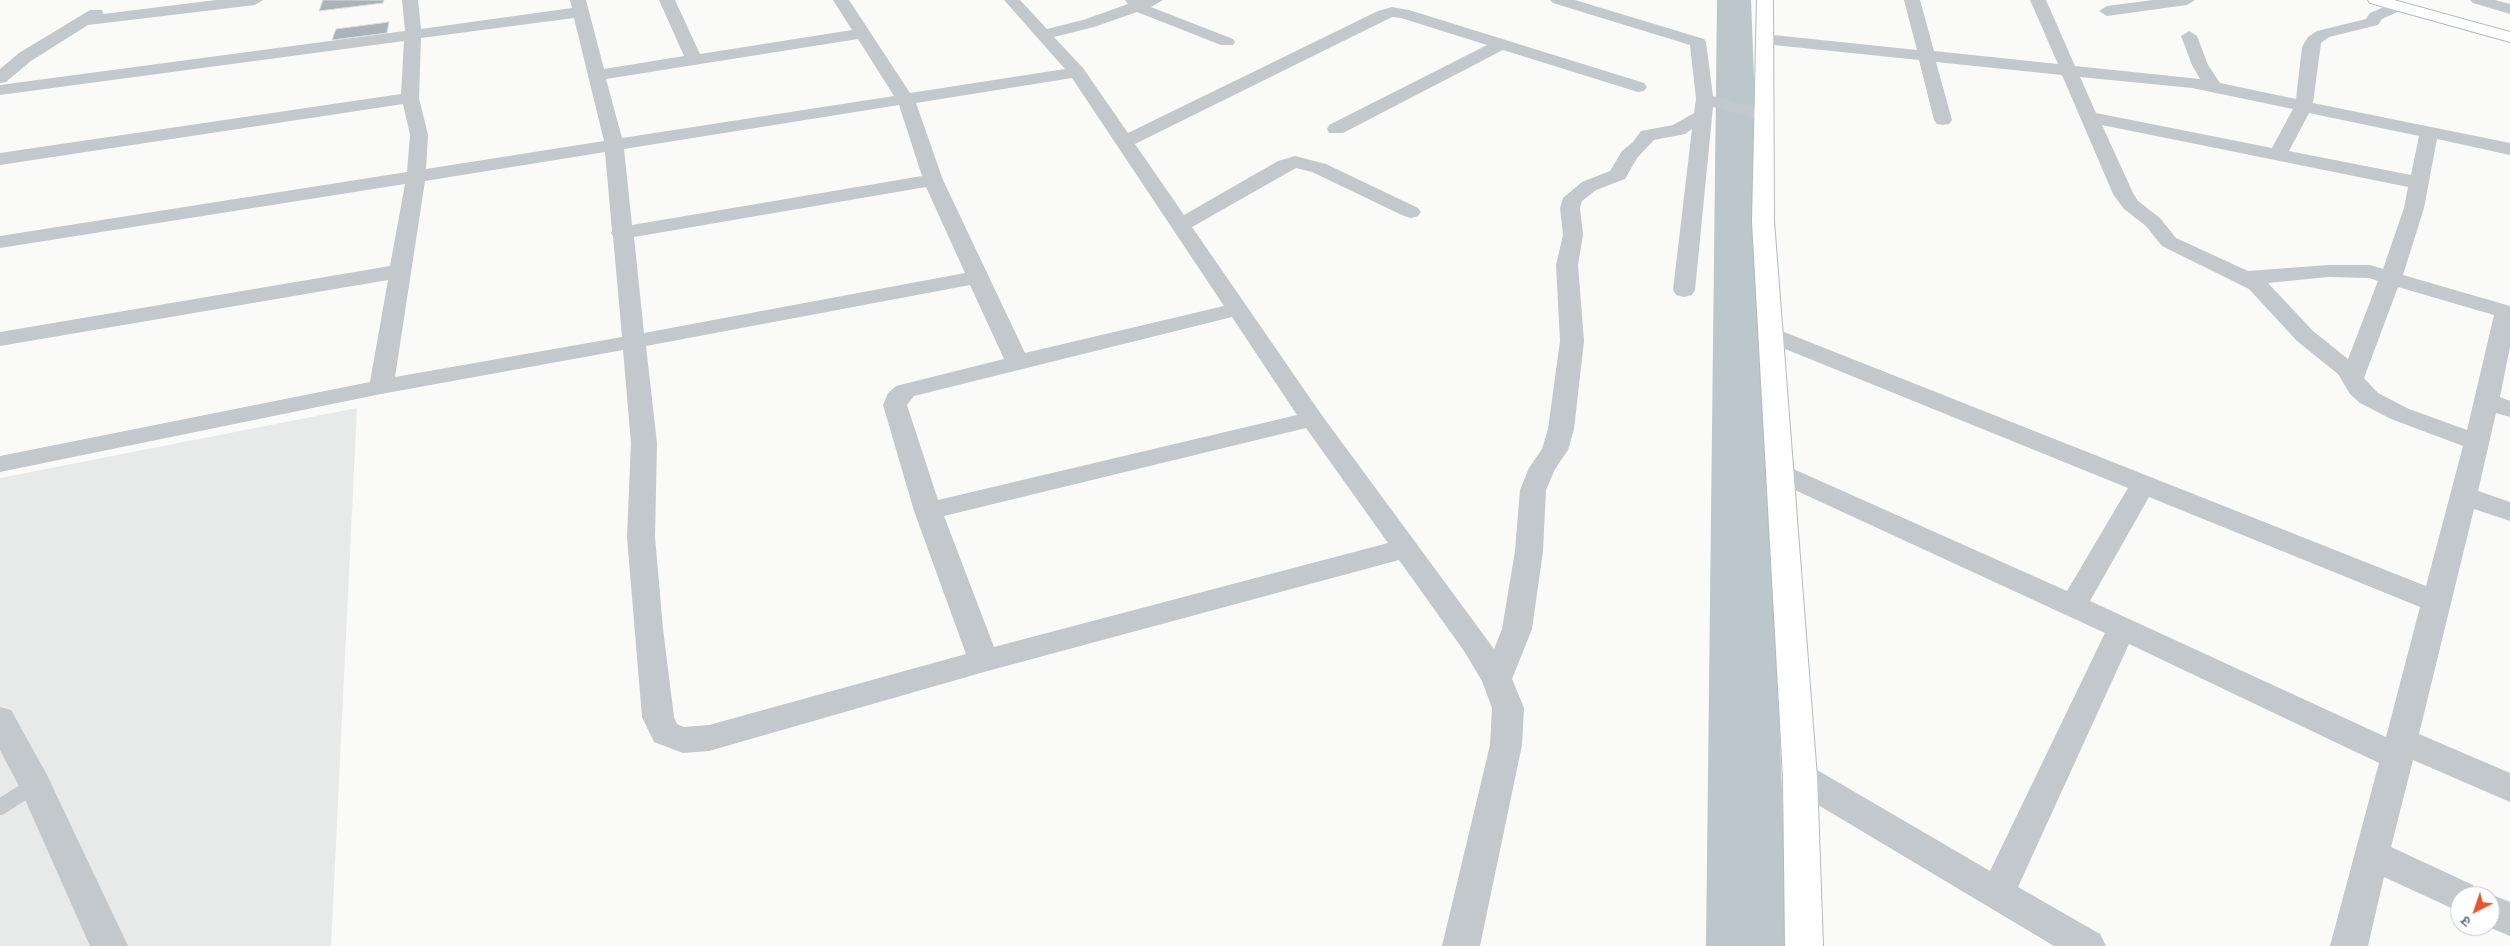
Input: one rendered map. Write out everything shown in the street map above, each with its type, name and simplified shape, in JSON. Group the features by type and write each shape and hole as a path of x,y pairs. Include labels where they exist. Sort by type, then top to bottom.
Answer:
{"street":[{"path":"0,78 25,57 119,0"},
{"path":"82,21 255,0"},
{"path":"382,387 416,177 419,135 410,98 413,34 410,0"},
{"path":"666,0 694,59"},
{"path":"840,0 906,100 933,180 1017,362"},
{"path":"1012,0 1045,34 1077,72 1312,418 1475,643 1497,679 1508,708 1506,745 1461,946"},
{"path":"1045,34 1088,24 1136,3 1155,0"},
{"path":"1558,0 1684,36 1698,42 1707,105 1684,290"},
{"path":"1765,0 1764,39 1757,113 1800,777 1804,946"},
{"path":"1912,0 1943,120"},
{"path":"2038,0 2071,71 2122,194 2131,204 2153,222 2169,242 2248,278 2265,290 2305,336 2339,362 2359,389 2383,407 2476,442"},
{"path":"2107,11 2187,0"},
{"path":"2376,0 2510,37"},
{"path":"2478,0 2510,9"},
{"path":"1136,3 1227,42"},
{"path":"0,90 413,34 579,6 614,144 644,443 641,537 648,629 658,717 665,732 683,740 708,738 984,661 1407,548"},
{"path":"2278,154 2304,106 2310,47 2314,40 2323,34 2372,22 2376,16 2398,6"},
{"path":"1124,142 1384,14 1402,13 1638,87"},
{"path":"596,75 862,33"},
{"path":"2189,36 2200,65 2213,87"},
{"path":"1764,39 2213,87 2510,149"},
{"path":"1336,129 1502,44"},
{"path":"0,242 1077,72"},
{"path":"0,159 410,98"},
{"path":"1497,679 1517,630 1529,551 1532,490 1542,468 1554,450 1561,428 1572,340 1572,315 1567,291 1567,265 1573,235 1570,208 1573,198 1589,186 1618,174 1629,155 1640,146 1648,135 1678,130 1707,105 1757,113"},
{"path":"2090,116 2420,183"},
{"path":"2352,378 2391,277 2420,183 2429,133"},
{"path":"1182,224 1284,165 1295,162 1319,168 1411,212"},
{"path":"622,233 933,180"},
{"path":"0,339 400,270"},
{"path":"2248,278 2353,270 2391,277 2508,312 2498,405 2476,442 2349,946"},
{"path":"0,464 382,387 635,342 978,277"},
{"path":"984,661 928,511 895,405 897,398 905,391 919,386 1238,309"},
{"path":"1771,335 2435,600"},
{"path":"928,511 1312,418"},
{"path":"1780,473 2122,628 2398,748 2510,788"},
{"path":"2073,606 2143,484"},
{"path":"2463,495 2510,512"},
{"path":"1997,894 2122,628"},
{"path":"0,719 35,785 109,946"},
{"path":"1800,777 2087,946"},
{"path":"2373,856 2450,891"}],"lane":[{"path":"0,806 35,785"}],"shaded area":[{"path":"357,408 331,946 0,946 0,478"}],"building":[{"path":"323,0 384,0 383,3 319,11"},
{"path":"389,22 387,33 332,40 336,29"}],"waterway":[{"path":"1734,0 1747,946"}]}
